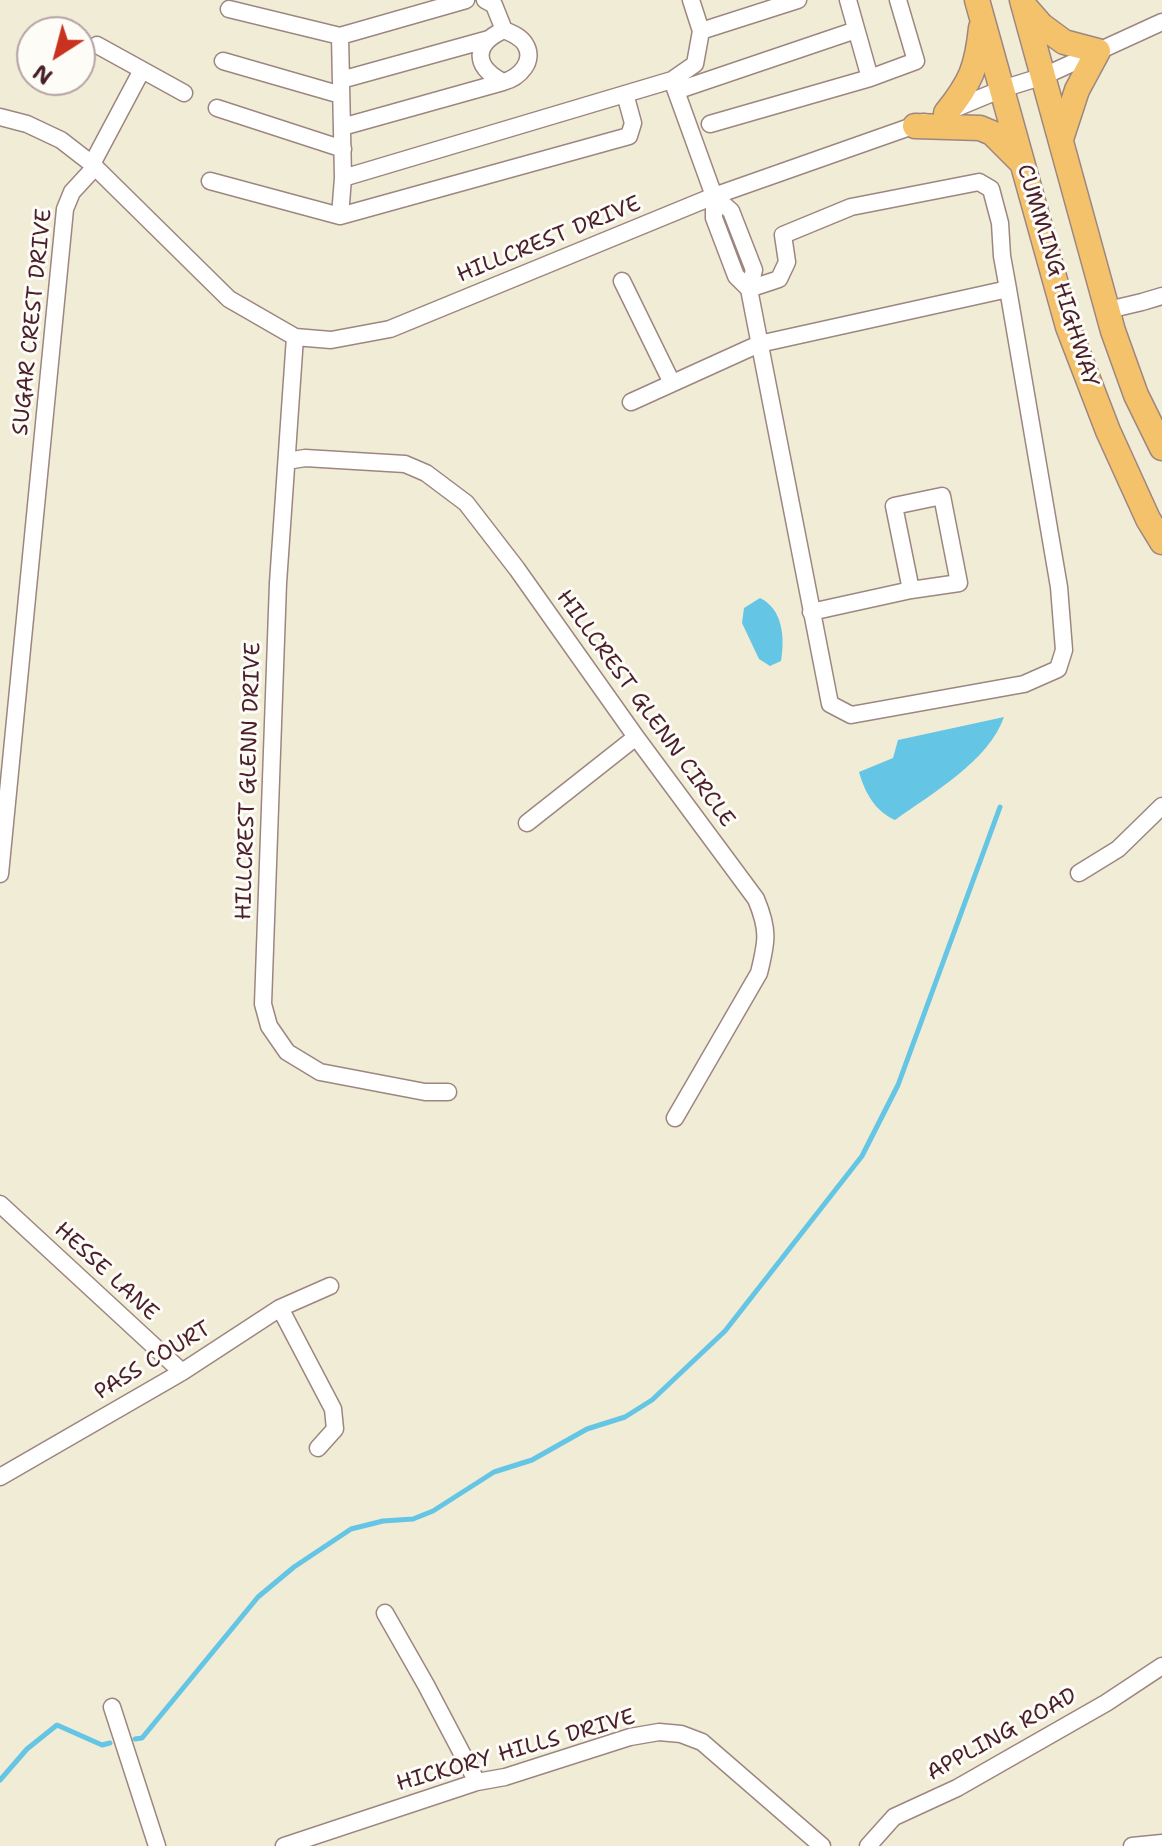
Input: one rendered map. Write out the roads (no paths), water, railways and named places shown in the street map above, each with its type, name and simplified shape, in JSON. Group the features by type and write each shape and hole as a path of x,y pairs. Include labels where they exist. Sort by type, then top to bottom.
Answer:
{"highway":[{"path":"1023,3 1041,25 1064,42 1098,51 1077,90 1061,139"},
{"name":"CUMMING HIGHWAY","path":"1023,3 1108,310 1136,395 1162,448"},
{"path":"946,113 969,83 979,55 979,9"},
{"name":"CUMMING HIGHWAY","path":"979,9 1068,327 1108,431 1148,519 1162,542"},
{"path":"915,126 980,128 992,133 1022,164"}],"street":[{"path":"229,9 340,36 466,0"},
{"path":"485,0 494,5 496,34 481,49 480,59 486,70 503,82"},
{"path":"674,86 695,64 701,31 691,0"},
{"path":"701,31 798,0"},
{"path":"848,0 870,78"},
{"path":"710,124 870,78 916,61 898,0"},
{"name":"HILLCREST DRIVE","path":"0,117 27,124 61,140 94,165 229,299 295,337 331,340 390,329 714,196 915,126 1002,89 1044,76 1162,22"},
{"path":"343,178 625,94 674,86 856,30"},
{"path":"223,61 341,87 496,34 520,38 526,45 528,59 517,76 342,127"},
{"path":"340,36 343,149 340,216"},
{"path":"97,45 184,93"},
{"name":"SUGAR CREST DRIVE","path":"0,874 65,209 72,192 94,165 142,70"},
{"path":"674,86 714,196 714,218 736,276 749,289 830,704 851,715 1024,684 1058,669 1064,650 1059,587 991,189 979,182 851,207 783,235 787,262 779,279 749,289"},
{"path":"210,181 340,216 629,136 633,123 625,94"},
{"path":"217,108 343,149"},
{"path":"622,281 672,383"},
{"path":"631,402 759,344 1008,289"},
{"path":"1108,310 1162,296"},
{"name":"HILLCREST GLENN DRIVE","path":"295,337 278,583 263,1004 269,1026 287,1052 320,1072 425,1092 448,1092"},
{"name":"HILLCREST GLENN CIRCLE","path":"287,461 305,458 405,464 426,473 466,503 756,899 766,921 765,947 759,973 675,1118"},
{"path":"811,612 959,583 942,496 894,506 911,590"},
{"path":"527,823 636,737"},
{"path":"1079,873 1118,849 1162,806"},
{"name":"HESSE LANE","path":"0,1204 182,1372"},
{"name":"PASS COURT","path":"0,1477 182,1372 280,1308 330,1286"},
{"path":"280,1308 333,1409 335,1429 318,1448"},
{"path":"385,1613 477,1782"},
{"name":"APPLING ROAD","path":"868,1846 894,1817 957,1788 1106,1703 1162,1666"},
{"path":"112,1707 157,1846"},
{"name":"HICKORY HILLS DRIVE","path":"284,1846 477,1782 505,1777 630,1737 659,1732 681,1734 702,1742 822,1846"},
{"path":"1132,1846 1162,1843"}],"water":[{"path":"760,598 774,609 781,625 781,661 770,666 759,659 742,623 744,608"},
{"path":"1004,717 986,748 972,762 895,820 876,806 864,787 859,772 893,758 898,740"}],"waterway":[{"path":"135,1739 142,1738 258,1597 294,1567 351,1529 383,1521 413,1519 433,1511 494,1472 532,1460 587,1429 625,1417 652,1400 725,1331 862,1156 898,1085 1000,807"},
{"path":"0,1780 27,1749 57,1725 102,1745 110,1743"}]}
